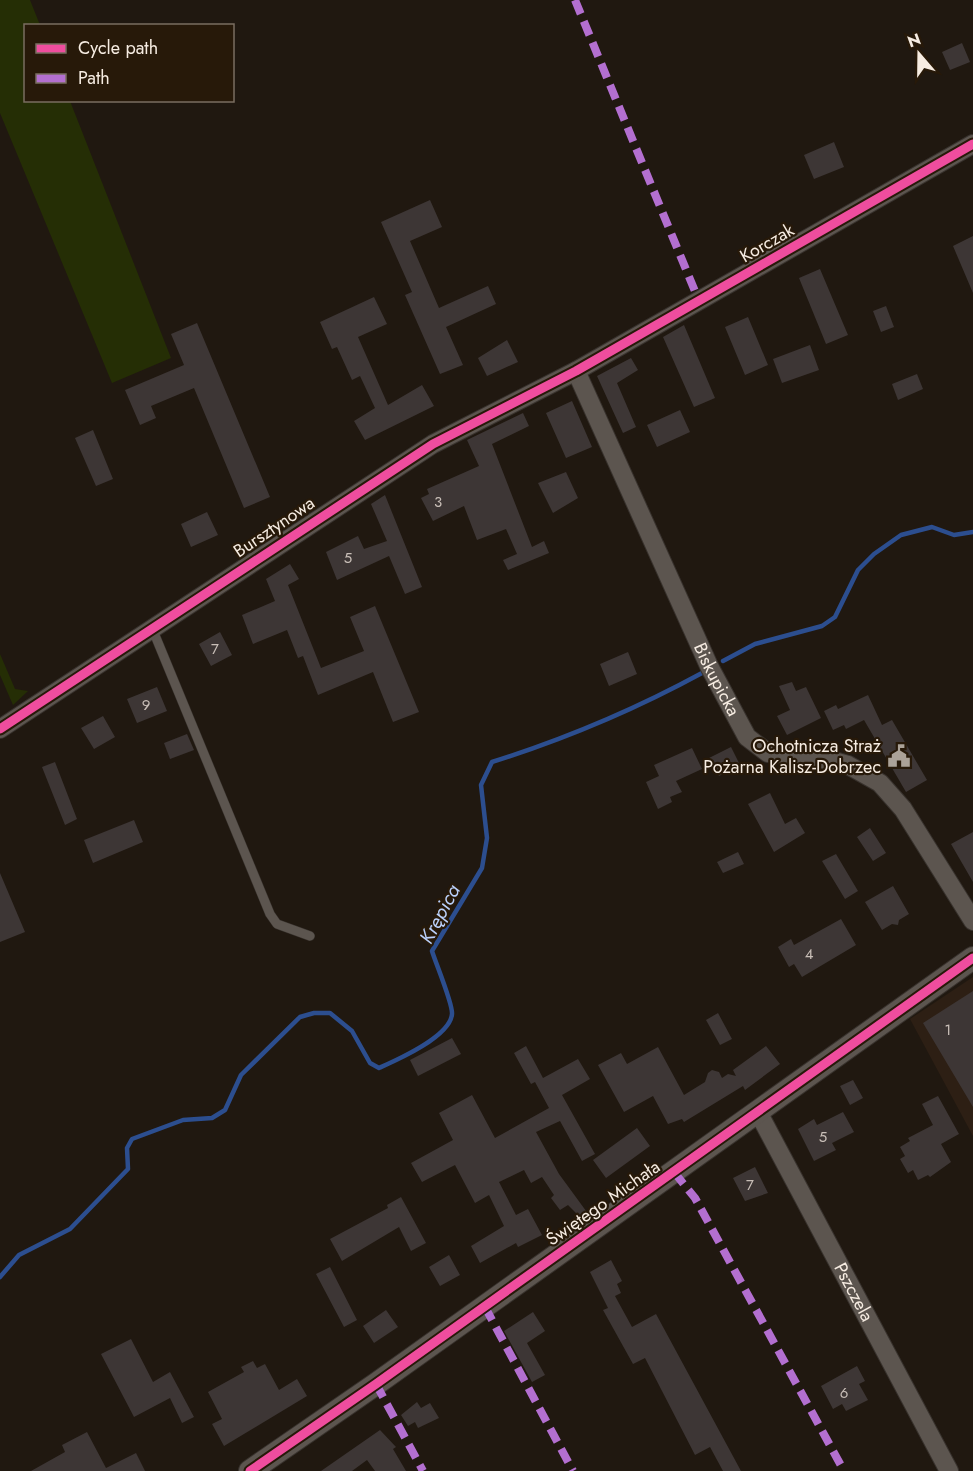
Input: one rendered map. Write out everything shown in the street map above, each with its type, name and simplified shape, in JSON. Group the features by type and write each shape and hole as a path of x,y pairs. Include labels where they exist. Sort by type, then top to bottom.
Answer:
{"street":[{"name":"Korczak","path":"576,371 973,144"},
{"name":"Bursztynowa","path":"0,729 433,444 576,371"},
{"name":"Biskupicka","path":"576,371 709,666 747,737 768,753 830,760 848,765 880,783 903,809 973,921"},
{"name":"Świętego Michała","path":"250,1471 973,958"},
{"name":"Pszczela","path":"758,1112 949,1471"}],"lane":[{"path":"152,628 270,914 277,924 310,936"}],"shaded area":[{"path":"973,977 973,1136 910,1019"}],"green space":[{"path":"0,0 30,0 40,24 24,24 24,102 70,102 171,358 112,383 0,113"},
{"path":"0,654 15,689 28,691 13,705 0,675"}],"building":[{"path":"962,43 970,62 950,70 942,52"},
{"path":"834,142 844,167 814,179 804,155"},
{"path":"430,200 442,227 410,241 439,308 488,286 496,304 446,327 463,365 440,374 405,295 412,292 381,222"},
{"path":"973,236 973,293 953,246"},
{"path":"820,269 848,335 826,344 799,278"},
{"path":"374,297 387,324 358,337 388,405 422,385 434,406 365,440 354,421 375,408 360,376 352,380 337,347 332,349 320,322"},
{"path":"886,306 894,327 881,332 873,311"},
{"path":"748,317 768,365 745,375 725,327"},
{"path":"197,323 270,497 244,508 194,388 151,406 156,418 140,425 125,390 184,365 171,334"},
{"path":"684,325 715,398 694,407 663,337"},
{"path":"507,340 518,362 487,376 478,358"},
{"path":"810,345 819,370 782,383 773,359"},
{"path":"631,358 638,370 617,383 636,427 623,433 597,376"},
{"path":"917,374 923,389 898,400 892,384"},
{"path":"572,401 592,447 566,458 546,413"},
{"path":"680,410 690,432 657,447 647,425"},
{"path":"523,413 529,426 492,444 532,547 544,541 549,553 508,570 503,560 517,554 506,529 477,540 464,506 433,521 421,498 429,494 427,489 479,466 467,440"},
{"path":"93,430 113,479 96,486 75,438"},
{"path":"566,472 578,498 553,513 538,483"},
{"path":"385,495 422,587 405,594 389,556 337,580 326,552 358,536 364,549 387,541 371,504"},
{"path":"207,512 218,535 191,547 181,524"},
{"path":"290,564 299,579 288,585 321,668 364,651 350,617 375,606 419,712 393,722 373,672 318,695 303,656 298,658 287,630 253,644 242,615 275,601 266,579"},
{"path":"220,632 232,655 211,666 199,644"},
{"path":"628,652 637,674 609,686 600,664"},
{"path":"792,682 796,691 806,687 821,718 787,735 777,716 790,710 779,686"},
{"path":"157,687 167,711 137,723 127,699"},
{"path":"868,695 882,725 892,720 927,780 906,792 864,720 846,729 844,725 833,730 824,711 836,705 838,709"},
{"path":"103,716 115,737 94,749 81,728"},
{"path":"187,734 194,750 170,759 164,743"},
{"path":"731,747 740,765 719,776 709,758"},
{"path":"692,748 702,769 676,781 682,792 670,797 672,802 658,809 646,782 659,776 654,765"},
{"path":"55,762 77,819 65,825 42,767"},
{"path":"770,793 785,824 796,818 805,833 774,852 748,804"},
{"path":"134,820 143,842 93,863 84,840"},
{"path":"870,828 886,853 873,861 857,837"},
{"path":"973,832 973,882 951,844"},
{"path":"738,852 744,864 723,873 717,862"},
{"path":"836,854 858,891 845,899 822,861"},
{"path":"0,873 25,932 0,942"},
{"path":"893,886 909,914 899,920 898,925 892,924 882,930 865,902"},
{"path":"841,919 856,945 802,977 794,964 789,967 778,947 791,939 794,945"},
{"path":"973,991 973,1107 923,1023"},
{"path":"718,1013 732,1039 720,1045 706,1020"},
{"path":"452,1038 461,1054 418,1076 410,1060"},
{"path":"526,1046 543,1078 578,1059 590,1079 562,1095 595,1154 582,1161 560,1121 536,1132 559,1174 589,1215 583,1220 568,1205 560,1210 551,1198 554,1195 542,1177 531,1183 524,1170 499,1182 516,1215 528,1209 542,1235 518,1247 516,1243 480,1263 471,1246 504,1226 489,1195 475,1203 455,1165 422,1182 411,1163 453,1140 439,1113 472,1095 495,1138 549,1108 535,1082 531,1084 514,1053"},
{"path":"766,1046 780,1064 745,1090 743,1086 684,1122 682,1119 668,1124 653,1096 624,1112 598,1065 621,1053 627,1064 658,1047 684,1095 705,1082 708,1073 712,1070 719,1072 722,1078 728,1074 736,1076 733,1070"},
{"path":"853,1080 863,1098 850,1105 840,1086"},
{"path":"938,1096 959,1134 941,1144 951,1162 930,1177 928,1175 918,1180 913,1170 908,1173 900,1159 905,1156 900,1147 910,1141 908,1138 933,1125 922,1104"},
{"path":"843,1112 854,1132 832,1143 836,1150 814,1161 798,1129 814,1119 817,1125"},
{"path":"637,1128 650,1146 606,1178 593,1160"},
{"path":"755,1167 768,1193 745,1201 733,1178"},
{"path":"401,1197 426,1243 411,1251 399,1227 342,1261 330,1239 388,1208 387,1205"},
{"path":"449,1255 460,1275 440,1286 429,1267"},
{"path":"611,1260 622,1281 617,1284 621,1293 615,1296 632,1327 656,1314 741,1471 723,1471 710,1447 695,1455 645,1358 633,1364 603,1310 608,1308 590,1272"},
{"path":"330,1267 357,1320 344,1327 316,1274"},
{"path":"386,1310 398,1327 374,1343 363,1326"},
{"path":"533,1312 545,1331 527,1343 545,1375 532,1382 504,1331"},
{"path":"131,1339 153,1382 170,1372 194,1417 182,1423 170,1398 134,1417 101,1354"},
{"path":"253,1361 257,1368 265,1364 279,1390 297,1379 307,1396 224,1446 212,1424 222,1419 208,1392 244,1372 241,1367"},
{"path":"857,1366 865,1381 859,1384 868,1400 846,1411 842,1404 833,1409 821,1386"},
{"path":"417,1402 421,1408 430,1403 439,1418 418,1428 415,1422 408,1426 401,1415"},
{"path":"380,1430 396,1447 393,1449 406,1471 375,1471 367,1460 352,1471 321,1471"},
{"path":"87,1432 106,1468 136,1453 145,1471 31,1471 65,1452 62,1445"}],"waterway":[{"name":"Krępica","path":"723,661 755,644 822,626 835,617 858,570 874,554 901,535 932,527 954,535 973,532"},
{"name":"Krępica","path":"0,1277 19,1255 70,1229 128,1169 127,1148 132,1139 183,1120 212,1118 225,1110 241,1075 300,1017 314,1013 330,1013 352,1031 370,1063 379,1068 422,1047 433,1039 449,1023 452,1009 432,951 482,868 487,838 481,785 492,762 599,723 702,673"}],"marked path":[{"path":"575,0 699,301"},
{"path":"674,1172 695,1198 844,1471"},
{"path":"485,1307 573,1471"},
{"path":"376,1384 423,1471"}],"cycle path":[{"path":"0,729 433,444 576,371 973,144"},
{"path":"250,1471 376,1384 973,958"}],"place":[{"name":"Ochotnicza Straż Pożarna Kalisz-Dobrzec","path":"899,756"}]}
